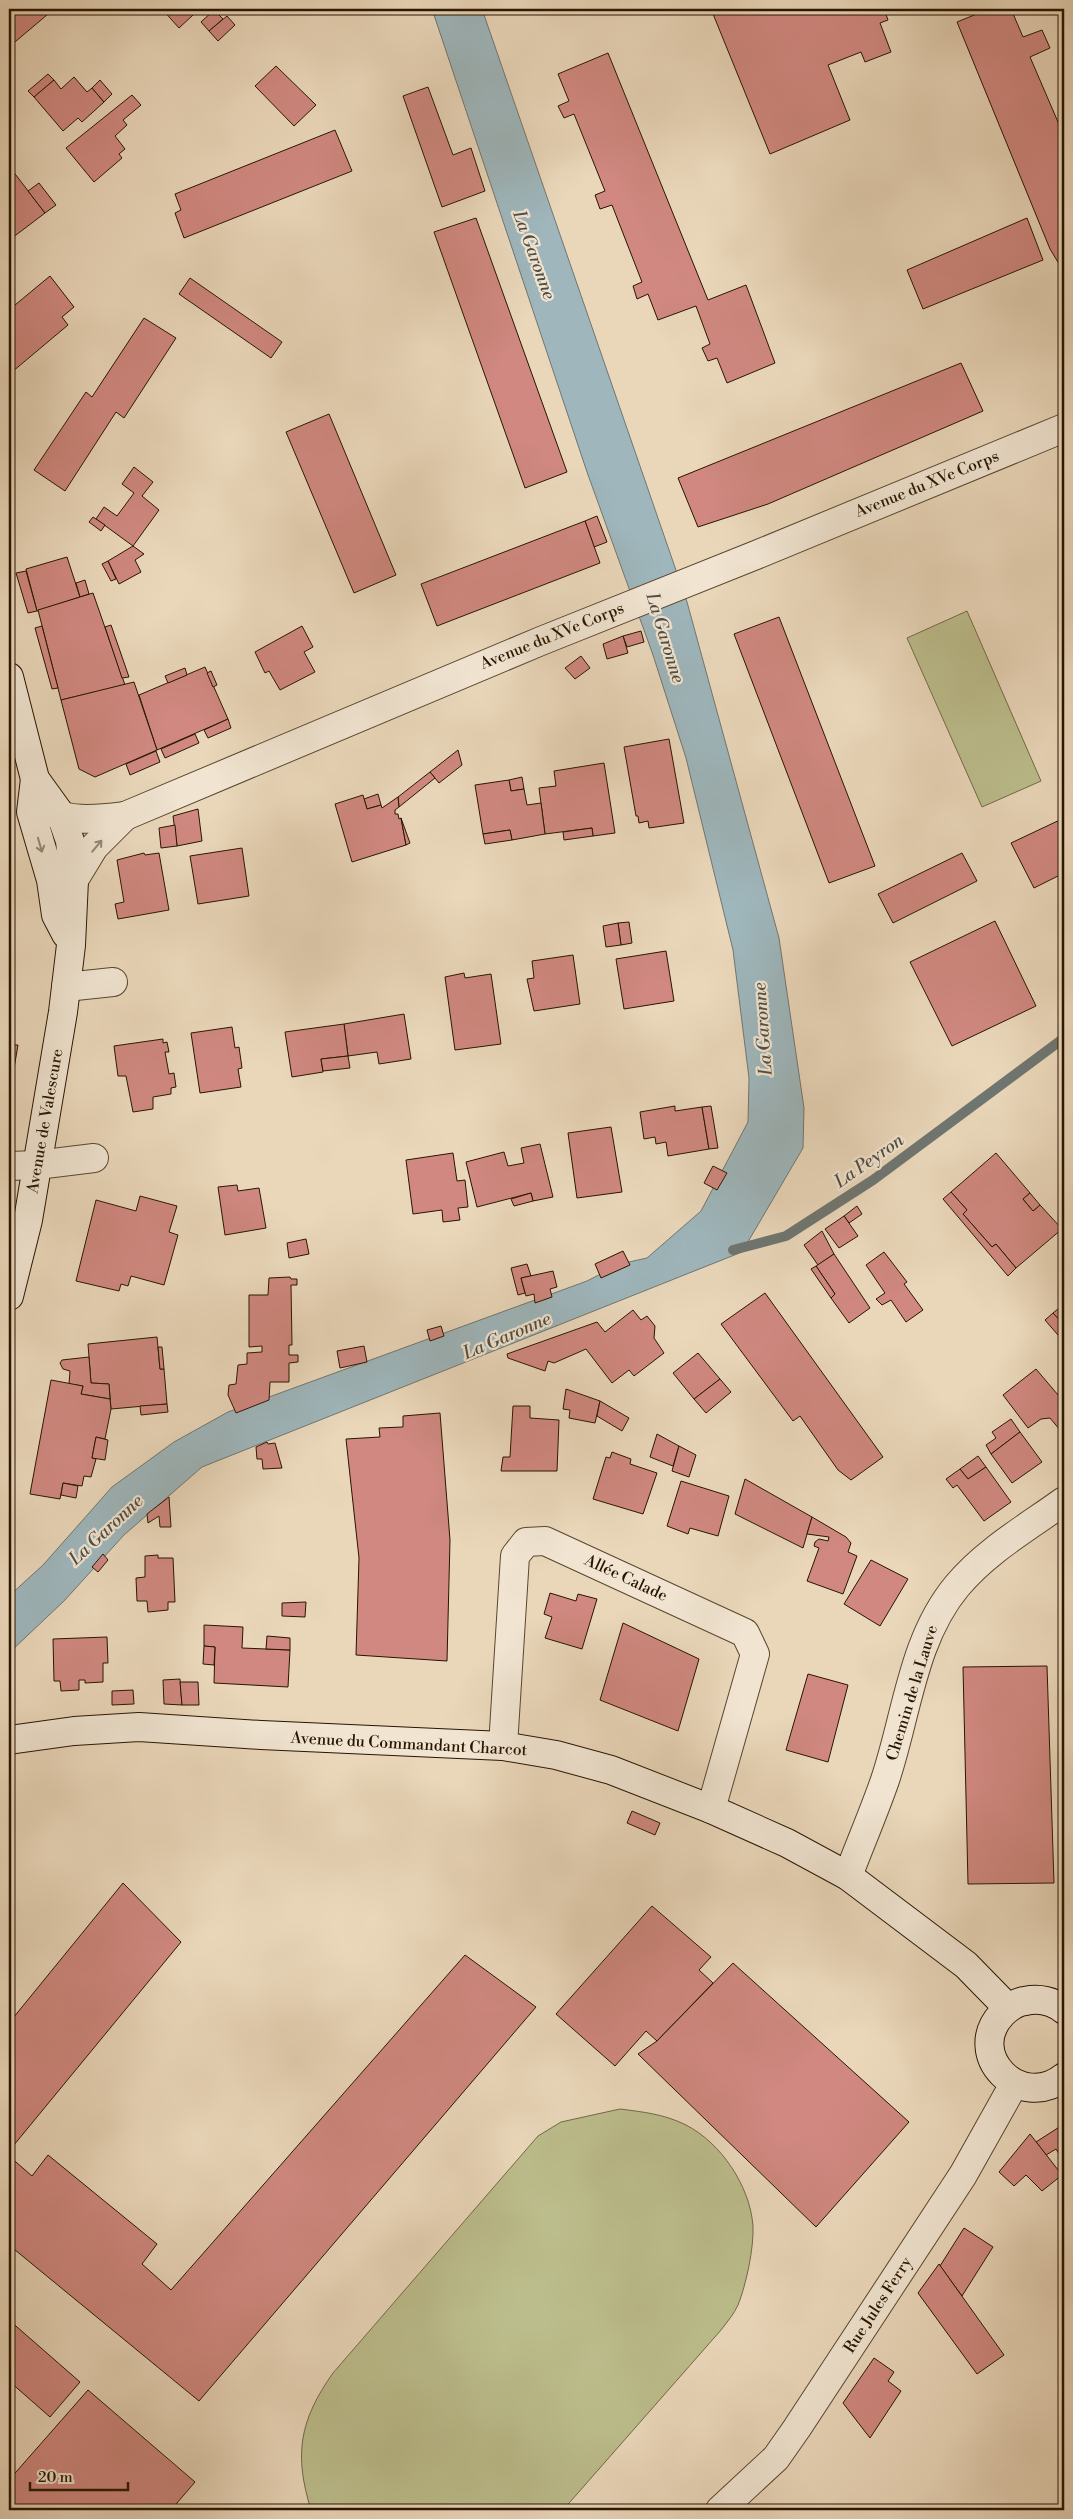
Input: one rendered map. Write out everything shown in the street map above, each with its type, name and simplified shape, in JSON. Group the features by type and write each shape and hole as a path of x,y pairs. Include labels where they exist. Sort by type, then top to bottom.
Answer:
{"street":[{"name":"Avenue du XVe Corps","path":"61,814 102,819 125,816 631,604 1064,428"},
{"name":"Avenue de Valescure","path":"9,677 34,788 31,812 51,880 56,915 71,944"},
{"name":"Avenue de Valescure","path":"9,1296 28,1220 66,987 71,944 74,880 70,841 61,814 34,788"},
{"name":"Avenue du XVe Corps","path":"74,880 94,847 125,816"},
{"path":"66,987 113,982"},
{"path":"9,1166 37,1165 94,1158"},
{"name":"Chemin de la Lauve","path":"848,1876 885,1779 923,1646 937,1615 957,1586 982,1560 1064,1502"},
{"name":"Allée Calade","path":"503,1746 515,1556 526,1542 544,1541 745,1633 755,1654 711,1809"},
{"name":"Avenue du Commandant Charcot","path":"9,1740 74,1731 138,1727 262,1735 503,1746 556,1755 611,1770 711,1809 788,1843 848,1876 966,1965 1008,2008"},
{"path":"1064,2010 1050,2002 1035,1999 1020,2002 1008,2008 997,2019 991,2033 990,2048 994,2062 1002,2075 1014,2084 1028,2088 1042,2088 1056,2084 1064,2077"},
{"name":"Rue Jules Ferry","path":"720,2510 776,2458 797,2428 963,2175 1014,2084"}],"green space":[{"path":"967,611 1041,781 982,807 907,638"},
{"path":"620,2109 662,2116 686,2125 699,2133 722,2154 740,2181 751,2211 753,2226 751,2255 747,2277 738,2305 721,2330 563,2510 311,2510 302,2472 303,2439 313,2407 333,2373 538,2136 561,2122"}],"water":[{"name":"La Garonne","path":"432,9 482,9 687,602 779,938 804,1108 803,1148 742,1252 202,1467 124,1535 64,1601 9,1653 9,1596 43,1565 112,1487 174,1442 228,1412 587,1281 620,1264 647,1258 701,1211 748,1122 749,1078 733,950 686,758 653,655 587,472"}],"building":[{"path":"9,9 54,9 9,47"},
{"path":"162,9 187,9 193,15 179,28"},
{"path":"711,9 884,9 888,20 880,23 891,52 865,62 861,52 828,65 850,120 770,154"},
{"path":"989,9 1011,9 1023,37 1042,30 1050,48 1030,57 1061,129 1064,128 1064,272 1050,249 957,22"},
{"path":"214,10 223,19 209,31 201,22"},
{"path":"227,16 235,25 218,41 209,31"},
{"path":"608,53 708,300 746,285 775,363 727,383 717,358 708,361 702,348 710,344 696,306 658,320 648,294 637,299 633,286 642,282 612,205 600,209 595,195 605,191 574,114 564,118 558,106 569,101 558,74"},
{"path":"276,66 316,105 294,126 255,86"},
{"path":"48,74 54,80 34,97 28,91"},
{"path":"74,77 87,92 92,88 104,102 82,122 78,118 63,131 34,97 54,80 61,89"},
{"path":"100,80 112,94 104,102 92,88"},
{"path":"428,87 453,155 471,148 485,191 442,207 403,96"},
{"path":"132,95 141,105 123,120 127,125 115,136 125,149 119,154 122,158 94,182 66,148"},
{"path":"335,130 352,171 184,238 175,213 181,210 175,194"},
{"path":"9,166 45,213 12,238 9,233"},
{"path":"39,183 56,205 45,213 28,191"},
{"path":"476,218 567,472 525,488 434,232"},
{"path":"1027,218 1043,260 923,309 907,270"},
{"path":"50,276 74,307 62,317 68,325 12,372 9,369 9,310"},
{"path":"190,278 282,342 271,358 179,294"},
{"path":"144,318 176,338 124,418 116,412 65,491 34,470 86,392 92,397"},
{"path":"961,363 983,411 768,504 698,527 678,478"},
{"path":"329,414 396,575 354,593 286,432"},
{"path":"134,467 153,482 142,496 159,510 133,546 96,519 104,507 117,516 134,493 122,484"},
{"path":"597,516 607,542 594,547 585,521"},
{"path":"93,517 105,525 101,531 89,522"},
{"path":"585,521 600,563 437,626 421,584"},
{"path":"133,546 144,554 135,560 141,572 119,584 108,561"},
{"path":"67,557 80,597 37,611 26,569"},
{"path":"108,561 116,579 111,581 102,564"},
{"path":"26,571 37,611 28,613 16,573"},
{"path":"85,580 89,594 80,597 76,583"},
{"path":"93,593 125,685 61,700 38,610"},
{"path":"779,617 875,866 829,883 734,634"},
{"path":"111,625 129,677 122,678 105,627"},
{"path":"42,626 58,688 52,689 35,628"},
{"path":"302,626 313,647 304,652 315,672 280,690 269,671 265,673 255,652"},
{"path":"641,631 644,642 627,647 623,636"},
{"path":"623,636 628,653 607,659 603,644"},
{"path":"581,656 590,668 575,679 565,668"},
{"path":"205,667 228,719 157,750 139,695"},
{"path":"185,668 187,675 168,683 165,676"},
{"path":"211,671 217,685 213,687 207,673"},
{"path":"134,682 157,750 95,777 79,769 61,700"},
{"path":"228,719 231,728 208,738 204,730"},
{"path":"195,734 199,743 165,758 161,749"},
{"path":"669,739 684,823 649,828 648,821 639,823 638,816 636,816 624,747"},
{"path":"458,750 462,765 439,783 430,772"},
{"path":"156,751 160,762 130,775 126,764"},
{"path":"604,763 615,833 593,836 592,828 545,834 539,788 556,786 554,771"},
{"path":"430,772 435,778 399,807 398,797"},
{"path":"522,777 524,789 511,791 509,780"},
{"path":"509,780 511,791 524,789 527,805 541,803 545,834 512,840 510,830 483,834 475,785"},
{"path":"378,794 381,805 367,809 364,799"},
{"path":"363,795 367,809 381,805 382,808 398,797 399,807 395,810 395,814 398,814 399,819 401,818 406,845 352,862 335,804"},
{"path":"198,809 202,841 177,846 173,816"},
{"path":"401,818 410,843 406,845"},
{"path":"1064,818 1064,873 1034,888 1011,843"},
{"path":"175,825 177,846 161,848 159,828"},
{"path":"592,828 593,836 564,840 563,832"},
{"path":"510,830 512,840 485,844 483,834"},
{"path":"242,848 249,896 198,904 190,856"},
{"path":"144,853 145,855 159,853 169,910 118,919 115,904 124,902 117,860"},
{"path":"962,853 977,881 893,923 878,894"},
{"path":"995,921 1036,1006 952,1046 910,962"},
{"path":"629,922 632,943 621,945 618,923"},
{"path":"618,923 621,945 606,947 603,926"},
{"path":"666,951 674,1001 624,1009 616,959"},
{"path":"573,955 580,1004 534,1011 527,979 534,978 532,961"},
{"path":"464,973 465,978 491,974 501,1044 455,1050 445,977"},
{"path":"404,1014 411,1059 379,1064 377,1052 348,1056 344,1024"},
{"path":"344,1024 348,1056 321,1059 323,1072 292,1077 285,1032"},
{"path":"232,1027 235,1048 239,1047 242,1068 238,1069 241,1087 200,1093 191,1033"},
{"path":"163,1039 163,1043 167,1042 169,1052 165,1052 169,1074 174,1073 176,1087 171,1088 171,1094 153,1097 153,1109 133,1112 126,1076 118,1076 114,1046"},
{"path":"9,1045 18,1045 9,1098"},
{"path":"348,1056 350,1068 323,1071 321,1059"},
{"path":"675,1106 675,1111 702,1107 709,1149 668,1156 666,1142 656,1144 655,1137 644,1139 640,1112"},
{"path":"711,1106 718,1148 709,1149 702,1107"},
{"path":"611,1127 622,1192 577,1198 568,1133"},
{"path":"540,1144 553,1197 533,1201 531,1193 477,1207 466,1162 504,1152 508,1166 524,1163 521,1148"},
{"path":"453,1153 457,1181 465,1180 468,1207 458,1208 460,1220 443,1222 442,1210 413,1214 406,1160"},
{"path":"996,1153 1030,1193 1023,1199 1033,1211 1040,1205 1062,1229 1016,1268 996,1244 992,1247 963,1214 967,1210 951,1192"},
{"path":"713,1166 727,1173 717,1190 704,1183"},
{"path":"237,1185 238,1191 259,1188 266,1228 225,1235 218,1187"},
{"path":"951,1192 967,1210 963,1214 992,1247 996,1244 1016,1268 1008,1276 943,1199"},
{"path":"531,1193 533,1201 514,1206 511,1199"},
{"path":"1030,1193 1040,1205 1033,1211 1023,1199"},
{"path":"140,1196 177,1206 169,1232 178,1235 164,1285 131,1276 128,1286 121,1284 119,1291 76,1281 96,1200 136,1211"},
{"path":"857,1206 862,1214 849,1223 844,1216"},
{"path":"844,1216 858,1236 839,1248 825,1229"},
{"path":"822,1231 834,1254 818,1265 804,1245"},
{"path":"306,1239 309,1254 289,1258 287,1243"},
{"path":"623,1251 630,1265 601,1278 595,1264"},
{"path":"884,1252 907,1282 904,1284 923,1310 906,1322 891,1300 882,1305 876,1299 885,1293 866,1265"},
{"path":"834,1254 870,1308 849,1323 831,1298 835,1294 816,1266"},
{"path":"527,1264 531,1276 521,1278 525,1293 518,1295 511,1268"},
{"path":"816,1266 835,1294 831,1298 811,1269"},
{"path":"553,1271 557,1287 550,1289 552,1297 535,1303 534,1294 526,1296 521,1278"},
{"path":"290,1277 291,1279 297,1279 297,1285 291,1285 292,1345 289,1345 289,1355 298,1355 298,1362 289,1363 289,1382 270,1382 269,1400 236,1413 228,1395 229,1385 236,1384 238,1365 247,1364 247,1353 262,1352 262,1346 249,1347 249,1295 268,1295 269,1278"},
{"path":"765,1293 883,1457 851,1480 838,1470 800,1416 793,1421 721,1324"},
{"path":"1064,1304 1064,1325 1053,1313"},
{"path":"633,1310 641,1320 647,1316 655,1326 654,1338 664,1353 634,1376 629,1370 612,1383 586,1349 554,1363 548,1361 545,1371 508,1358 507,1354 597,1322 605,1332"},
{"path":"1053,1313 1064,1325 1064,1342 1045,1320"},
{"path":"441,1326 444,1336 430,1341 427,1330"},
{"path":"157,1337 160,1369 164,1369 167,1404 111,1409 109,1384 91,1383 88,1344"},
{"path":"364,1346 367,1362 340,1368 337,1351"},
{"path":"158,1347 162,1347 164,1369 160,1369"},
{"path":"698,1353 720,1379 694,1399 673,1373"},
{"path":"89,1357 91,1383 109,1384 110,1399 81,1394 83,1386 69,1384 70,1371 63,1369 60,1363 62,1360"},
{"path":"1036,1369 1064,1402 1064,1427 1060,1430 1050,1418 1041,1419 1028,1428 1003,1395"},
{"path":"720,1379 731,1392 706,1413 694,1399"},
{"path":"51,1380 83,1386 81,1394 110,1399 111,1409 105,1439 96,1437 92,1458 96,1459 91,1477 84,1476 82,1486 63,1483 60,1499 30,1494"},
{"path":"566,1389 600,1401 595,1423 569,1418 570,1410 563,1409"},
{"path":"600,1401 629,1418 622,1431 597,1416"},
{"path":"167,1404 168,1412 141,1415 140,1406"},
{"path":"513,1406 530,1406 530,1418 559,1420 557,1471 501,1471 503,1457 510,1457"},
{"path":"440,1413 450,1540 447,1661 356,1655 359,1558 346,1439 380,1437 379,1428 403,1427 403,1416"},
{"path":"1011,1419 1020,1432 991,1454 986,1445 996,1438 992,1432"},
{"path":"1020,1432 1042,1462 1012,1483 991,1454"},
{"path":"657,1434 679,1446 673,1466 650,1457"},
{"path":"96,1437 108,1440 105,1460 92,1458"},
{"path":"267,1442 268,1444 275,1443 282,1468 263,1469 262,1459 257,1459 256,1447"},
{"path":"679,1446 696,1455 689,1477 672,1471"},
{"path":"612,1452 631,1459 630,1464 657,1473 643,1514 593,1499 606,1457 610,1458"},
{"path":"978,1456 986,1467 968,1479 960,1469"},
{"path":"986,1467 1011,1502 984,1521 957,1485 953,1488 946,1479 960,1469 968,1479"},
{"path":"745,1479 812,1517 803,1548 735,1514"},
{"path":"681,1481 729,1496 718,1536 690,1528 688,1534 667,1526"},
{"path":"63,1483 78,1486 76,1498 61,1495"},
{"path":"169,1497 171,1527 160,1527 159,1516 148,1523 147,1514"},
{"path":"812,1517 846,1537 851,1543 848,1552 857,1556 843,1594 807,1581 819,1548 814,1546 815,1542 819,1539 828,1541 829,1537 807,1534"},
{"path":"103,1554 108,1560 98,1572 92,1567"},
{"path":"158,1555 158,1558 173,1558 175,1602 168,1602 168,1610 148,1612 147,1601 137,1601 136,1578 145,1577 145,1556"},
{"path":"871,1560 908,1579 880,1626 844,1604"},
{"path":"550,1593 576,1601 578,1594 597,1599 582,1649 545,1638 552,1617 544,1614"},
{"path":"306,1602 305,1617 282,1616 282,1603"},
{"path":"623,1623 699,1659 678,1731 600,1700"},
{"path":"204,1625 243,1627 242,1648 290,1650 288,1687 214,1683 215,1647 204,1646"},
{"path":"267,1636 290,1638 290,1650 266,1649"},
{"path":"107,1637 108,1663 103,1663 103,1682 85,1683 85,1680 79,1680 79,1690 61,1691 60,1681 54,1681 53,1639"},
{"path":"204,1646 215,1647 214,1665 203,1664"},
{"path":"1047,1666 1054,1883 968,1884 963,1667"},
{"path":"808,1674 848,1685 828,1762 786,1750"},
{"path":"180,1679 182,1705 164,1704 163,1680"},
{"path":"180,1682 198,1682 199,1705 182,1705"},
{"path":"133,1690 134,1704 112,1705 112,1691"},
{"path":"632,1811 660,1823 655,1835 627,1823"},
{"path":"123,1883 181,1942 9,2151 9,2023"},
{"path":"652,1906 711,1957 699,1970 713,1983 657,2041 646,2031 615,2066 556,2014"},
{"path":"465,1955 536,2007 199,2401 9,2245 9,2156 32,2176 48,2155 157,2244 142,2264 171,2290"},
{"path":"733,1963 909,2122 816,2227 638,2054 657,2041"},
{"path":"1064,2124 1064,2162 1056,2149 1046,2155 1036,2142"},
{"path":"1030,2134 1062,2175 1042,2191 1026,2175 1014,2186 999,2172"},
{"path":"964,2228 993,2247 962,2296 940,2266"},
{"path":"939,2264 1004,2355 977,2374 918,2293"},
{"path":"9,2320 80,2382 50,2417 9,2381"},
{"path":"874,2358 894,2372 888,2381 901,2391 870,2438 843,2403"},
{"path":"88,2390 195,2482 171,2510 9,2510 9,2480"}],"waterway":[{"name":"La Peyron","path":"733,1250 786,1236 873,1180 1064,1038"}]}
